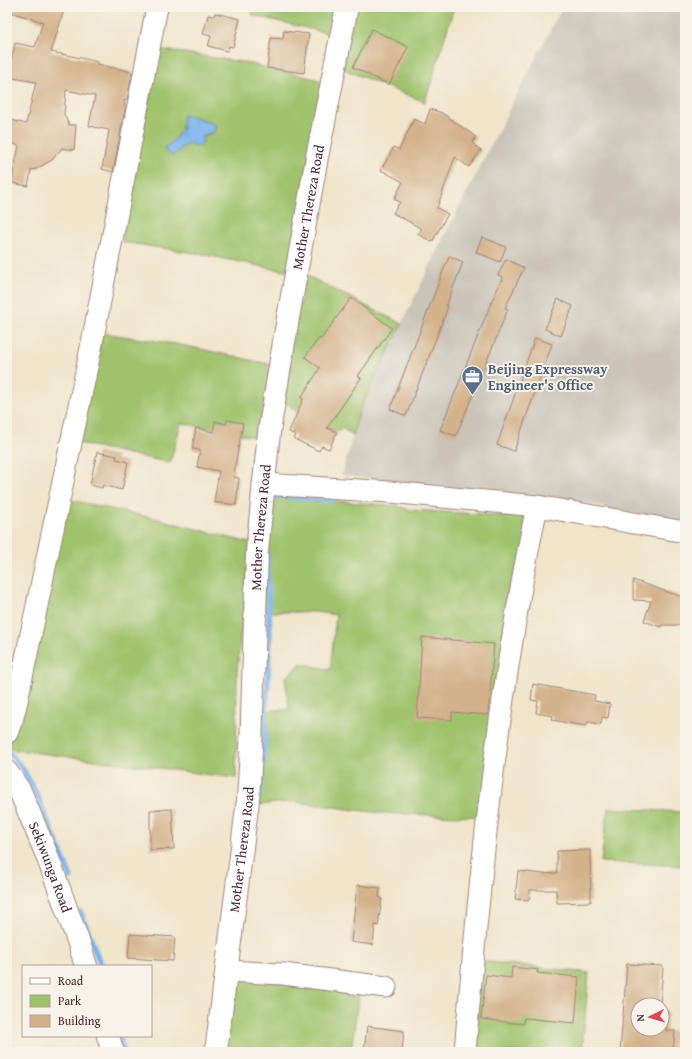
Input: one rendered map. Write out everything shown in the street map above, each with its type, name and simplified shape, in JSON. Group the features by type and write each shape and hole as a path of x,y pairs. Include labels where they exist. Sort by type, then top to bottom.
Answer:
{"street":[{"path":"7,733 17,701 91,348 158,7"},
{"name":"Mother Thereza Road","path":"216,1052 248,800 251,751 257,552 268,432 317,157 347,7"},
{"path":"263,484 390,492 537,506 685,532"},
{"path":"465,1052 476,930 501,719 513,634 537,506"},
{"name":"Sekiwunga Road","path":"7,772 20,791 46,853 86,965"},
{"path":"226,971 283,974 386,987"},
{"path":"108,1037 113,1052"}],"shaded area":[{"path":"562,7 685,7 685,524 584,503 342,475 360,409 450,225"}],"green space":[{"path":"253,7 341,7 335,35 252,15"},
{"path":"355,7 454,7 425,102 343,69"},
{"path":"158,49 242,62 325,81 293,273 201,254 122,242","holes":["183,115 214,132 187,143 163,149 173,141 182,129"]},
{"path":"306,275 402,324 360,409 353,435 343,429 337,432 302,417 288,404 281,401"},
{"path":"103,333 182,345 273,365 258,438 181,423 170,463 78,443"},
{"path":"273,497 290,497 397,506 411,510 531,517 485,817 378,813 296,802 254,805 261,711 289,709 285,678 301,663 330,670 336,615 315,612 263,612 264,536"},
{"path":"66,499 158,519 250,543 237,672 236,778 7,749 29,676"},
{"path":"608,808 685,812 685,866 601,862"},
{"path":"481,961 589,973 582,1052 471,1052"},
{"path":"233,965 360,985 351,1052 222,1052"}],"water":[{"path":"183,115 195,117 216,125 214,132 201,136 203,141 200,147 187,143 173,156 163,149 173,141 182,129"}],"building":[{"path":"7,7 65,7 51,52 98,62 97,64 132,72 127,101 124,100 125,108 113,172 102,169 109,130 89,126 95,96 66,90 64,114 69,125 76,125 74,150 62,148 52,160 36,169 31,170 28,186 11,183 19,146 10,142 8,138 7,119 26,124 36,82 8,77 15,43 35,47 43,22 7,11"},
{"path":"215,13 240,19 233,47 229,46 227,51 208,46 211,36 203,34 208,15 214,16"},
{"path":"372,29 408,47 389,85 353,67"},
{"path":"284,31 309,34 304,73 267,68 271,38 283,39"},
{"path":"430,109 442,113 476,137 472,143 481,150 469,167 455,157 437,208 448,214 432,242 418,234 422,229 393,213 400,202 394,199 403,182 381,170 394,147 399,150 414,119 425,124"},
{"path":"482,237 506,247 500,262 476,252"},
{"path":"449,256 463,262 446,306 448,307 406,416 390,409"},
{"path":"506,259 524,268 505,308 508,309 456,436 440,430 503,277 498,275"},
{"path":"351,298 392,328 358,376 361,378 327,428 337,432 329,449 322,446 319,451 294,439 296,435 289,432 303,399 301,398 320,368 305,357 319,338 321,339"},
{"path":"558,299 573,306 561,336 545,329"},
{"path":"535,338 552,344 514,451 497,445"},
{"path":"227,420 243,423 233,477 239,478 236,505 214,502 219,471 197,467 200,450 192,449 196,428 213,432 215,421 226,424"},
{"path":"97,452 117,456 116,459 128,462 122,490 103,485 102,488 90,485"},
{"path":"633,580 685,598 685,625 662,625 661,627 644,621 651,601 633,600"},
{"path":"422,637 494,644 488,715 452,712 452,720 417,718"},
{"path":"533,684 595,695 594,701 610,704 608,718 602,717 601,724 588,722 586,726 552,720 553,716 536,713 538,701 531,700"},
{"path":"172,809 174,849 150,850 150,810"},
{"path":"590,850 591,902 557,903 556,890 530,890 529,900 515,899 518,871 543,874 557,873 557,851"},
{"path":"357,885 380,888 379,897 382,898 378,926 375,925 373,945 351,942"},
{"path":"130,934 175,937 173,961 128,958"},
{"path":"627,964 663,966 661,997 630,997 630,1037 670,1037 670,1031 675,1031 673,1052 620,1052"},
{"path":"512,967 538,970 537,973 579,977 575,1023 524,1018 523,1024 481,1019 486,975 511,978"},
{"path":"367,1026 404,1031 402,1052 364,1052"}],"waterway":[{"path":"270,502 274,496 333,500"},
{"path":"259,797 264,757 270,636 267,554"},
{"path":"7,750 23,769 37,795 71,877"},
{"path":"81,912 101,965"},
{"path":"120,1037 124,1052"}],"place":[{"name":"Beijing Expressway Engineer's Office","path":"472,396"}]}
